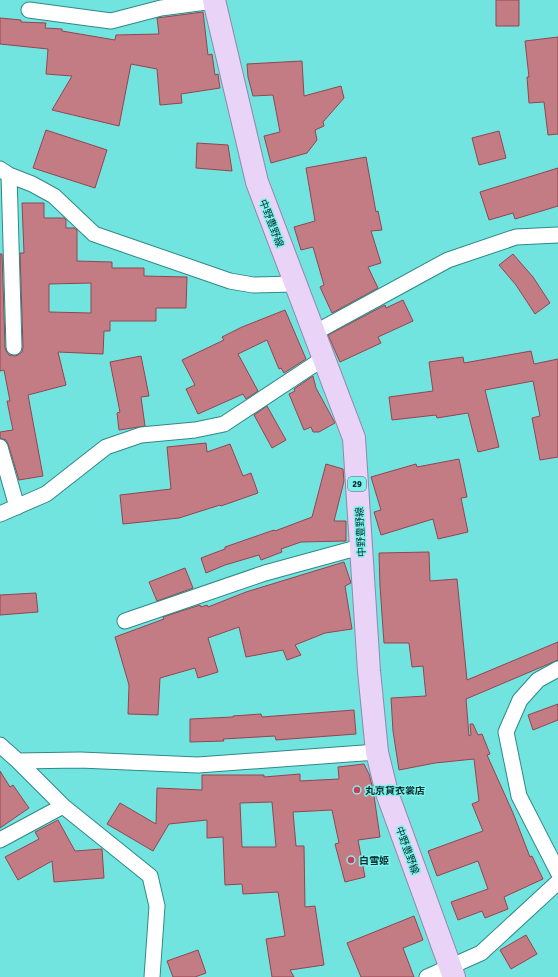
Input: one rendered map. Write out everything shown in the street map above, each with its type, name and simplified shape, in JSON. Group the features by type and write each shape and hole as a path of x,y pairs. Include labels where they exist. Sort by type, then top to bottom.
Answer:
{"main road":[{"name":"中野豊野線","path":"214,0 257,182 354,438 369,671 378,752 387,793 453,972"}],"street":[{"path":"29,10 111,22 161,8 214,0"},
{"path":"14,346 5,172 54,196 94,234 230,281 253,285 296,284"},
{"path":"314,333 448,260 516,237 558,235"},
{"path":"0,514 46,494 106,447 141,435 195,430 224,424 324,358"},
{"path":"0,447 17,507"},
{"path":"125,621 265,573 360,547"},
{"path":"558,669 538,680 520,700 506,732 519,796 558,872"},
{"path":"0,745 63,806 150,876 157,906 152,977"},
{"path":"18,761 80,760 198,765 378,752"},
{"path":"0,840 63,806"},
{"path":"427,977 453,972 481,953 558,882"}],"building":[{"path":"496,0 519,0 519,26 496,26"},
{"path":"203,12 208,55 212,54 215,75 218,74 220,88 181,94 182,103 160,105 157,69 131,64 119,126 52,110 72,76 46,74 48,49 0,44 0,18 21,20 21,22 46,23 45,28 62,29 62,31 115,40 116,35 159,34 157,18"},
{"path":"558,37 558,134 548,135 544,102 529,103 527,77 529,77 525,41"},
{"path":"302,61 304,96 341,86 344,98 323,122 324,126 315,130 317,140 307,153 271,163 264,136 280,132 273,95 253,96 248,77 247,64"},
{"path":"46,130 107,150 95,188 33,168"},
{"path":"499,131 506,158 479,165 472,138"},
{"path":"197,143 228,145 232,171 196,168"},
{"path":"366,157 376,212 378,211 382,230 371,231 381,263 368,267 378,288 332,313 320,287 324,285 313,247 301,250 294,227 315,221 306,168"},
{"path":"558,168 558,206 515,219 513,213 489,220 480,192"},
{"path":"22,203 44,203 44,218 64,218 66,220 66,228 74,228 77,230 77,261 112,262 112,268 144,268 144,276 187,277 186,308 156,308 156,321 110,321 110,331 104,331 103,354 58,352 66,385 28,395 43,476 19,480 8,444 6,440 0,438 0,432 13,430 7,401 10,401 4,370 0,371 0,254 2,254 5,347 9,355 15,356 22,352 23,347 20,253 24,253","holes":["91,283 91,313 49,312 49,284"]},
{"path":"513,254 533,277 550,303 535,314 516,285 499,265"},
{"path":"403,300 413,321 378,337 381,343 340,362 328,335 385,305 386,308"},
{"path":"285,310 306,359 284,373 281,368 279,369 267,340 238,354 258,391 246,399 243,394 198,414 186,389 195,385 182,360 224,340 222,337 242,327"},
{"path":"531,351 534,364 558,359 558,457 540,460 532,418 540,416 533,381 485,390 499,447 478,452 468,413 437,418 436,415 392,420 389,397 433,391 429,362 463,357 464,363"},
{"path":"141,356 149,396 141,397 145,426 119,430 117,413 120,412 110,362"},
{"path":"313,376 316,388 335,423 319,432 313,432 311,427 304,430 289,394"},
{"path":"267,406 286,440 272,448 254,415"},
{"path":"206,443 207,452 230,444 243,476 251,473 258,493 221,506 220,505 179,518 123,524 120,495 171,489 167,447"},
{"path":"459,459 467,497 461,498 468,532 438,539 433,519 381,535 374,512 381,510 371,477 416,464 417,467"},
{"path":"326,464 343,469 344,481 334,521 346,521 346,541 301,542 281,549 282,552 261,560 259,555 225,565 206,573 201,558 225,549 225,547 312,517"},
{"path":"429,552 430,581 457,579 467,680 558,642 558,660 466,699 469,736 471,735 470,724 473,724 478,735 482,734 490,754 487,755 513,813 530,857 532,856 543,879 504,897 508,909 485,918 482,911 458,920 451,902 488,889 478,861 437,876 428,851 483,831 472,804 479,801 474,759 435,763 399,770 393,731 391,698 426,696 423,666 412,667 409,643 384,643 379,553"},
{"path":"344,562 351,583 345,586 352,629 325,633 295,645 301,655 287,660 283,650 246,657 239,627 208,638 218,672 198,678 195,668 160,678 158,715 128,714 129,685 115,637 164,619 163,617 200,605 201,607 207,605 208,607 246,592"},
{"path":"185,568 193,588 157,601 149,582"},
{"path":"36,593 38,612 0,615 0,595"},
{"path":"558,704 558,720 533,730 528,715"},
{"path":"354,710 356,734 276,740 275,736 223,739 224,741 190,742 190,719 261,714 262,717"},
{"path":"364,764 369,774 373,789 380,837 358,840 365,877 345,882 335,844 339,843 332,810 293,812 296,846 304,846 305,907 315,906 324,965 290,970 294,977 272,977 266,939 285,936 278,892 243,894 242,884 225,885 223,837 207,838 207,820 169,824 153,851 107,824 120,803 156,824 157,788 202,790 202,775 264,775 264,777 300,774 300,781 339,779 338,767","holes":["272,802 276,847 242,847 240,803"]},
{"path":"0,771 10,787 13,785 29,808 0,828"},
{"path":"58,820 75,851 102,849 104,878 54,882 52,861 18,880 5,857 39,839 35,832"},
{"path":"414,916 423,940 403,948 414,977 361,977 347,943"},
{"path":"526,935 537,954 511,969 500,950"},
{"path":"198,950 206,973 195,977 173,977 167,961"}],"place":[{"name":"丸京貸衣裳店","path":"357,790"},
{"name":"白雪姫","path":"351,860"}]}
